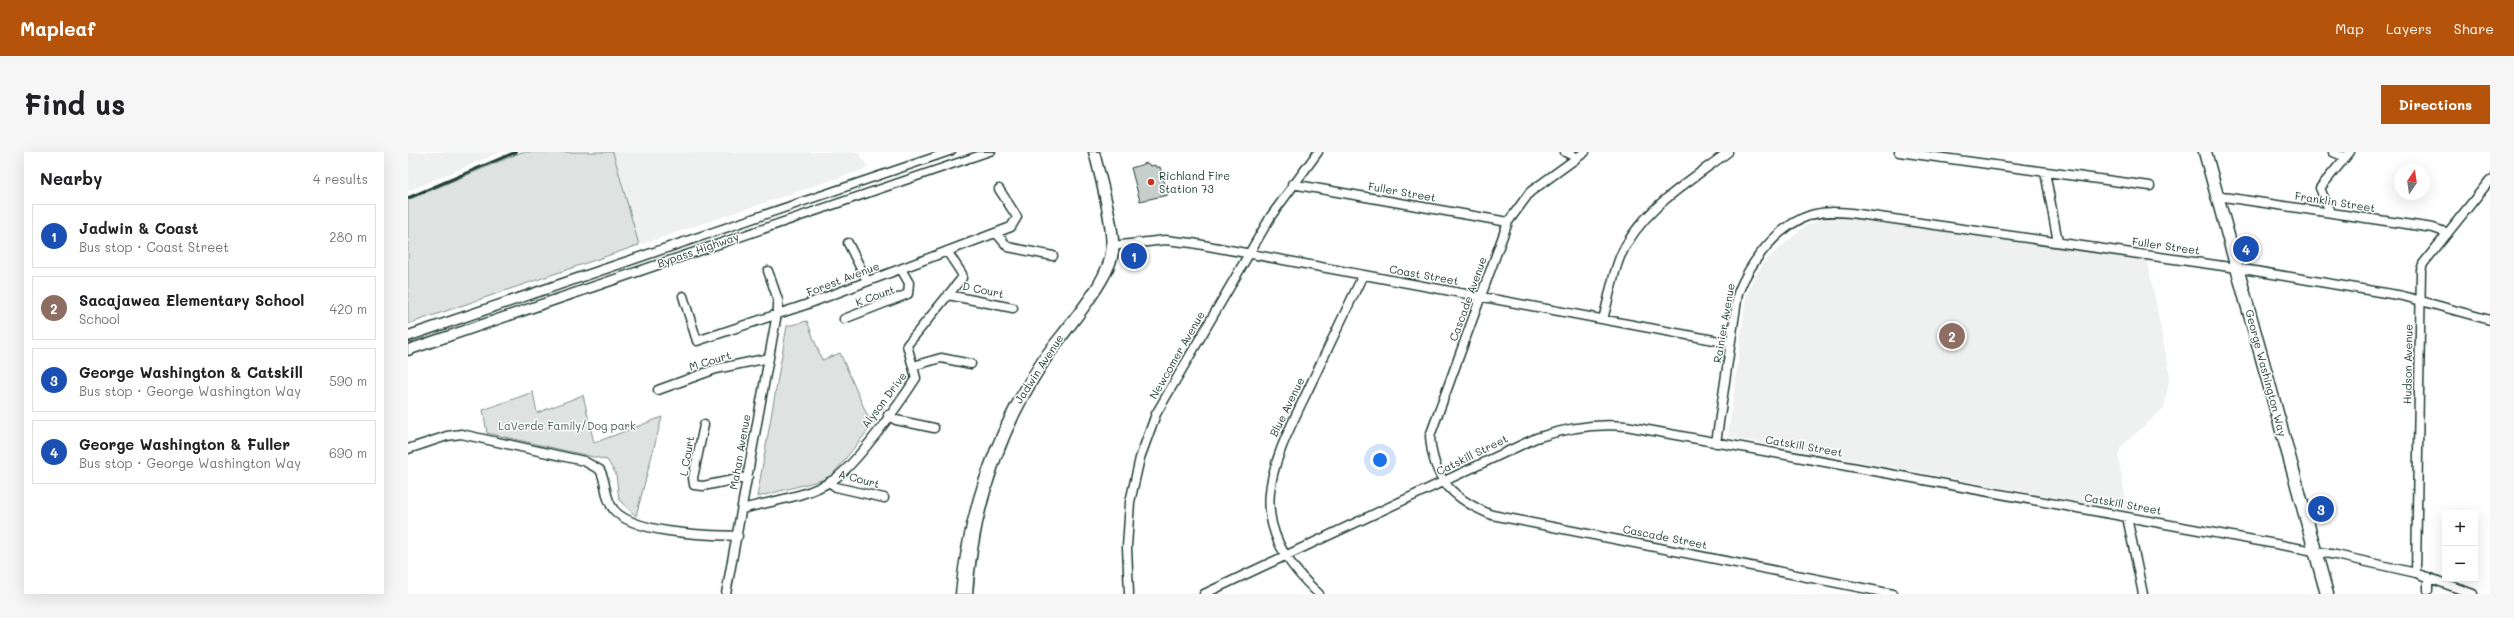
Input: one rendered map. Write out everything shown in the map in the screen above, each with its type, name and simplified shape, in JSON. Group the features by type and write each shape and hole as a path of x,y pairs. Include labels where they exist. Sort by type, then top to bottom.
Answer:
{"highway":[{"name":"Bypass Highway","path":"408,336 948,152"},
{"name":"Bypass Highway","path":"408,350 989,152"}],"main road":[{"name":"Jadwin Avenue","path":"964,594 970,534 994,453 1008,420 1026,388 1100,279 1112,253 1112,246 1094,152"},
{"name":"George Washington Way","path":"2205,152 2327,594"}],"street":[{"name":"Newcomer Avenue","path":"1130,594 1126,568 1128,514 1131,491 1145,440 1167,392 1248,254 1292,184 1318,152"},
{"path":"1565,152 1577,158"},
{"name":"Cascade Avenue","path":"1444,482 1433,463 1430,436 1508,222 1530,192 1585,152"},
{"path":"1603,319 1620,255 1632,236 1646,218 1728,152"},
{"path":"1899,152 2150,186"},
{"path":"2333,152 2348,155"},
{"path":"2330,212 2320,188 2322,183 2348,155"},
{"path":"2045,172 2058,242"},
{"name":"Hudson Avenue","path":"2416,573 2420,278 2423,264 2490,180"},
{"name":"Fuller Street","path":"1292,184 1508,222"},
{"name":"Forest Avenue","path":"683,296 697,341 777,315 1012,226 1017,219 999,188"},
{"name":"Franklin Street","path":"2217,196 2433,228 2448,233"},
{"name":"Fuller Street","path":"1836,211 2237,268 2420,300 2490,320"},
{"name":"Rainier Avenue","path":"1716,443 1730,343 1741,283 1753,262 1797,222 1815,214 1836,211"},
{"path":"996,233 1008,247 1053,256"},
{"name":"Coast Street","path":"1112,246 1165,240 1481,296 1730,343"},
{"path":"848,243 868,281"},
{"name":"Alyson Drive","path":"742,509 829,482 845,469 888,415 917,375 906,350 907,345 962,276 948,251"},
{"name":"K Court","path":"844,319 908,294 909,283 901,268"},
{"name":"Mahan Avenue","path":"726,594 738,536 777,315 778,300 768,271"},
{"name":"Blue Avenue","path":"1319,594 1289,564 1273,530 1269,509 1273,466 1363,275"},
{"name":"D Court","path":"948,295 1013,308"},
{"name":"M Court","path":"658,390 711,370 769,358"},
{"path":"913,366 941,358 971,364"},
{"path":"888,415 896,420 934,428"},
{"name":"L Court","path":"704,425 693,478 694,485 703,486 748,477"},
{"name":"Catskill Street","path":"1204,594 1536,438 1579,426 1614,425 2315,551 2416,573 2473,594"},
{"path":"408,449 447,436 461,434 584,461 595,465 601,471 610,504 623,518 694,534 738,536"},
{"name":"A Court","path":"829,482 836,487 884,498"},
{"name":"Cascade Street","path":"1444,482 1459,498 1473,508 1492,515 1893,594"},
{"path":"2127,517 2143,594"},
{"path":"2428,577 2428,590"}],"shaded area":[{"path":"408,152 501,152 408,191"},
{"path":"613,152 859,152 868,168 639,245"},
{"path":"1846,217 2147,259 2170,375 2164,408 2121,447 2118,456 2128,511 1728,437 1746,297 1754,277 1766,260 1805,226 1822,219"}],"green space":[{"path":"522,152 613,152 639,245 408,324 408,200"},
{"path":"807,321 822,360 840,353 868,417 875,416 877,419 830,478 757,497 787,326"},
{"name":"LaVerde Family/Dog park","path":"533,392 537,413 583,395 594,443 662,417 636,516 619,500 616,474 607,460 487,433 483,410"}],"building":[{"name":"Richland Fire Station 73","path":"1147,163 1151,166 1155,165 1156,167 1160,167 1168,195 1140,201 1131,168"}],"railway":[{"path":"408,198 516,152"}],"place":[{"name":"Richland Fire Station 73","path":"1151,182"},
{"name":"George Washington & Fuller","path":"2246,249"},
{"name":"Jadwin & Coast","path":"1134,256"},
{"name":"Sacajawea Elementary School","path":"1952,336"},
{"name":"George Washington & Catskill","path":"2321,509"}]}
